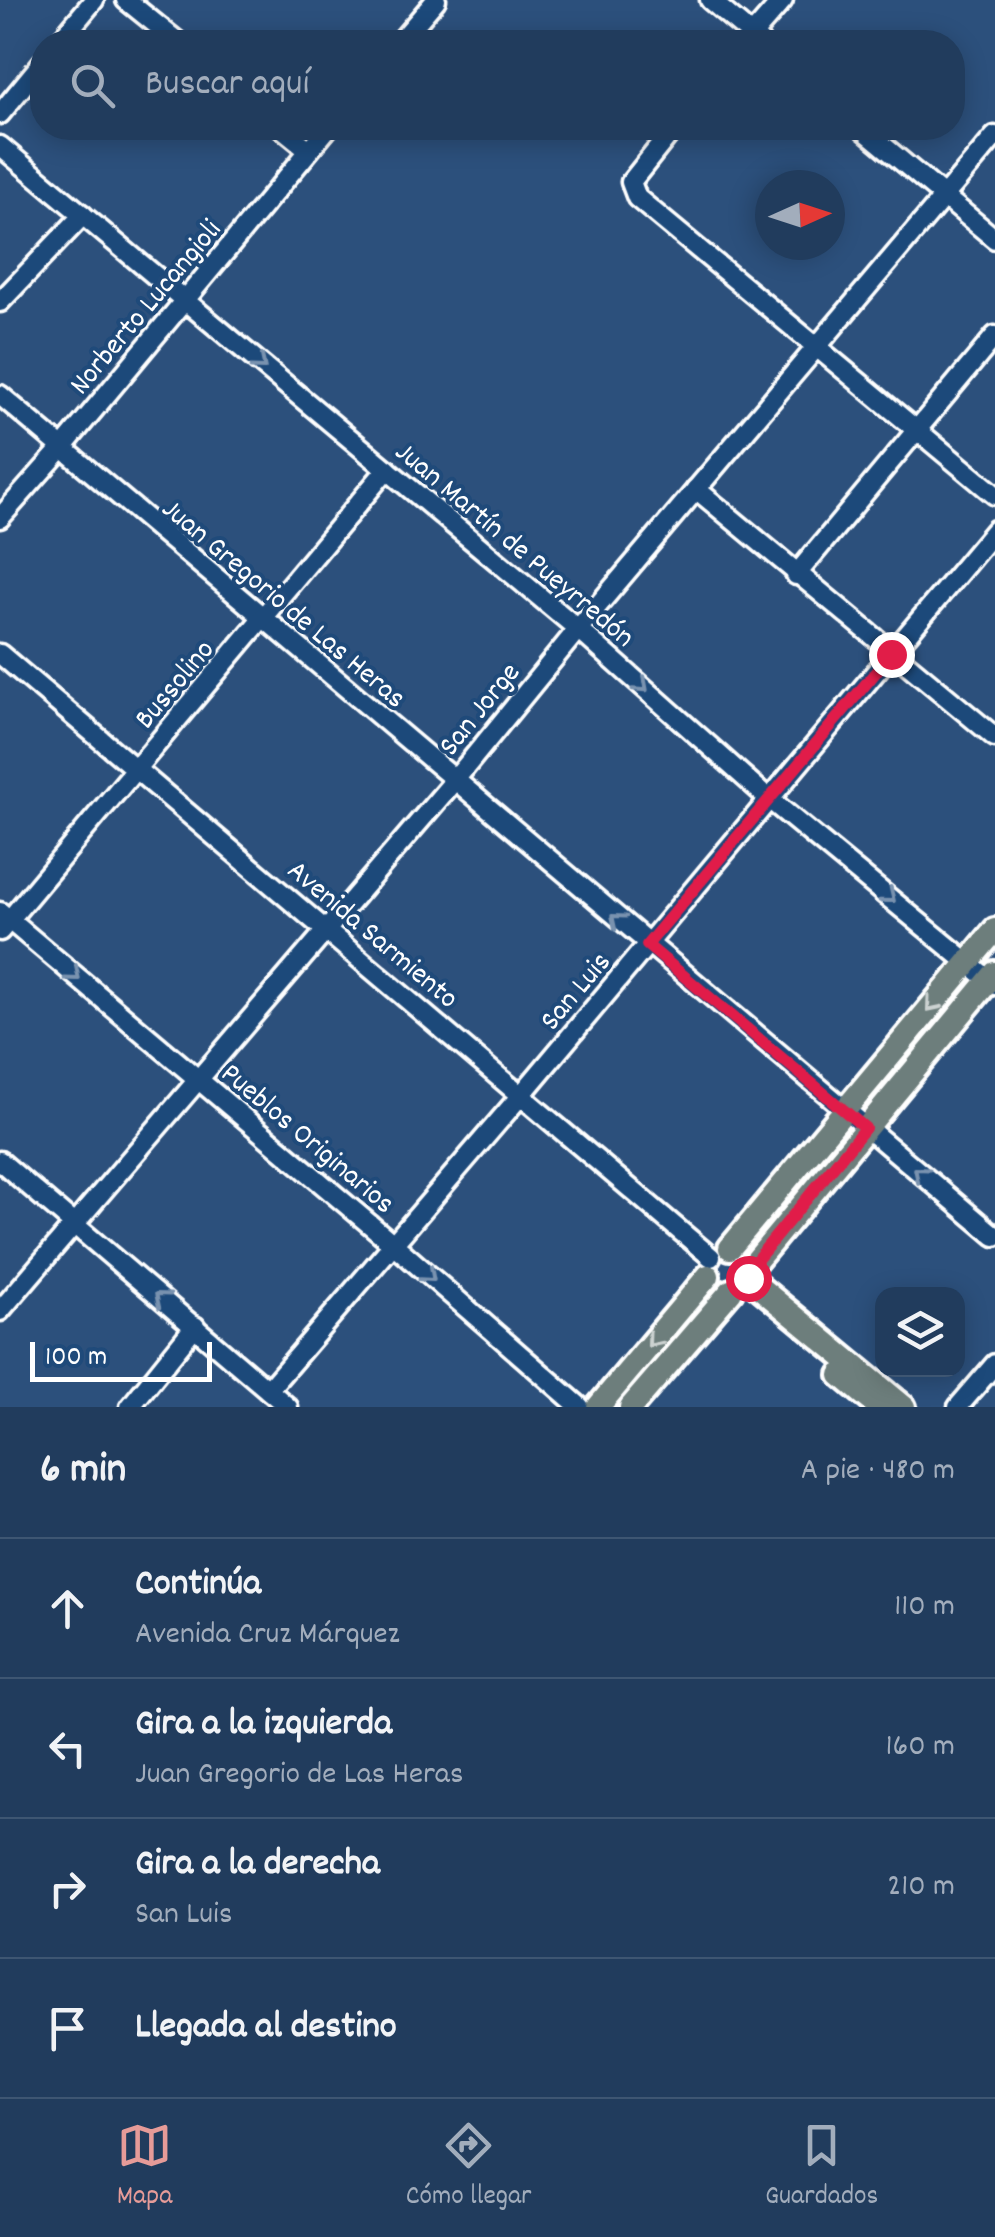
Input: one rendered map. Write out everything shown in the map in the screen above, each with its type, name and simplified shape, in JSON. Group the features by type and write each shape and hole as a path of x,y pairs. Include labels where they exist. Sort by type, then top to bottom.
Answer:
{"main road":[{"path":"598,1407 716,1260 995,930"},
{"path":"631,1407 742,1282 865,1128 993,979"},
{"path":"716,1260 742,1252 742,1282 879,1407"},
{"path":"716,1260 714,1286 742,1282 904,1407"}],"street":[{"path":"69,30 94,0"},
{"path":"126,0 163,30"},
{"path":"410,30 436,0"},
{"path":"710,0 742,30"},
{"path":"760,30 782,0"},
{"path":"0,114 30,78"},
{"name":"San Jorge","path":"0,1311 454,781 995,136"},
{"path":"297,140 309,150"},
{"name":"Norberto Lucangioli","path":"0,518 318,140"},
{"path":"665,140 632,182 637,198 995,495"},
{"path":"877,140 995,239"},
{"name":"Juan Martín de Pueyrredón","path":"0,146 578,629 769,799 993,979"},
{"path":"0,302 83,215"},
{"path":"796,575 995,336"},
{"name":"Juan Gregorio de Las Heras","path":"0,395 995,1236"},
{"name":"Bussolino","path":"3,921 136,771 387,470"},
{"path":"696,489 891,654 995,736"},
{"name":"San Luis","path":"268,1390 995,530"},
{"name":"Avenida Sarmiento","path":"0,654 716,1260"},
{"name":"Pueblos Originarios","path":"3,921 392,1243 580,1407"},
{"path":"0,1162 288,1407"},
{"path":"130,1407 195,1326"},
{"path":"958,1407 995,1364"}],"route":[{"path":"748,1278 750,1268 865,1128 647,945 891,654"}]}
